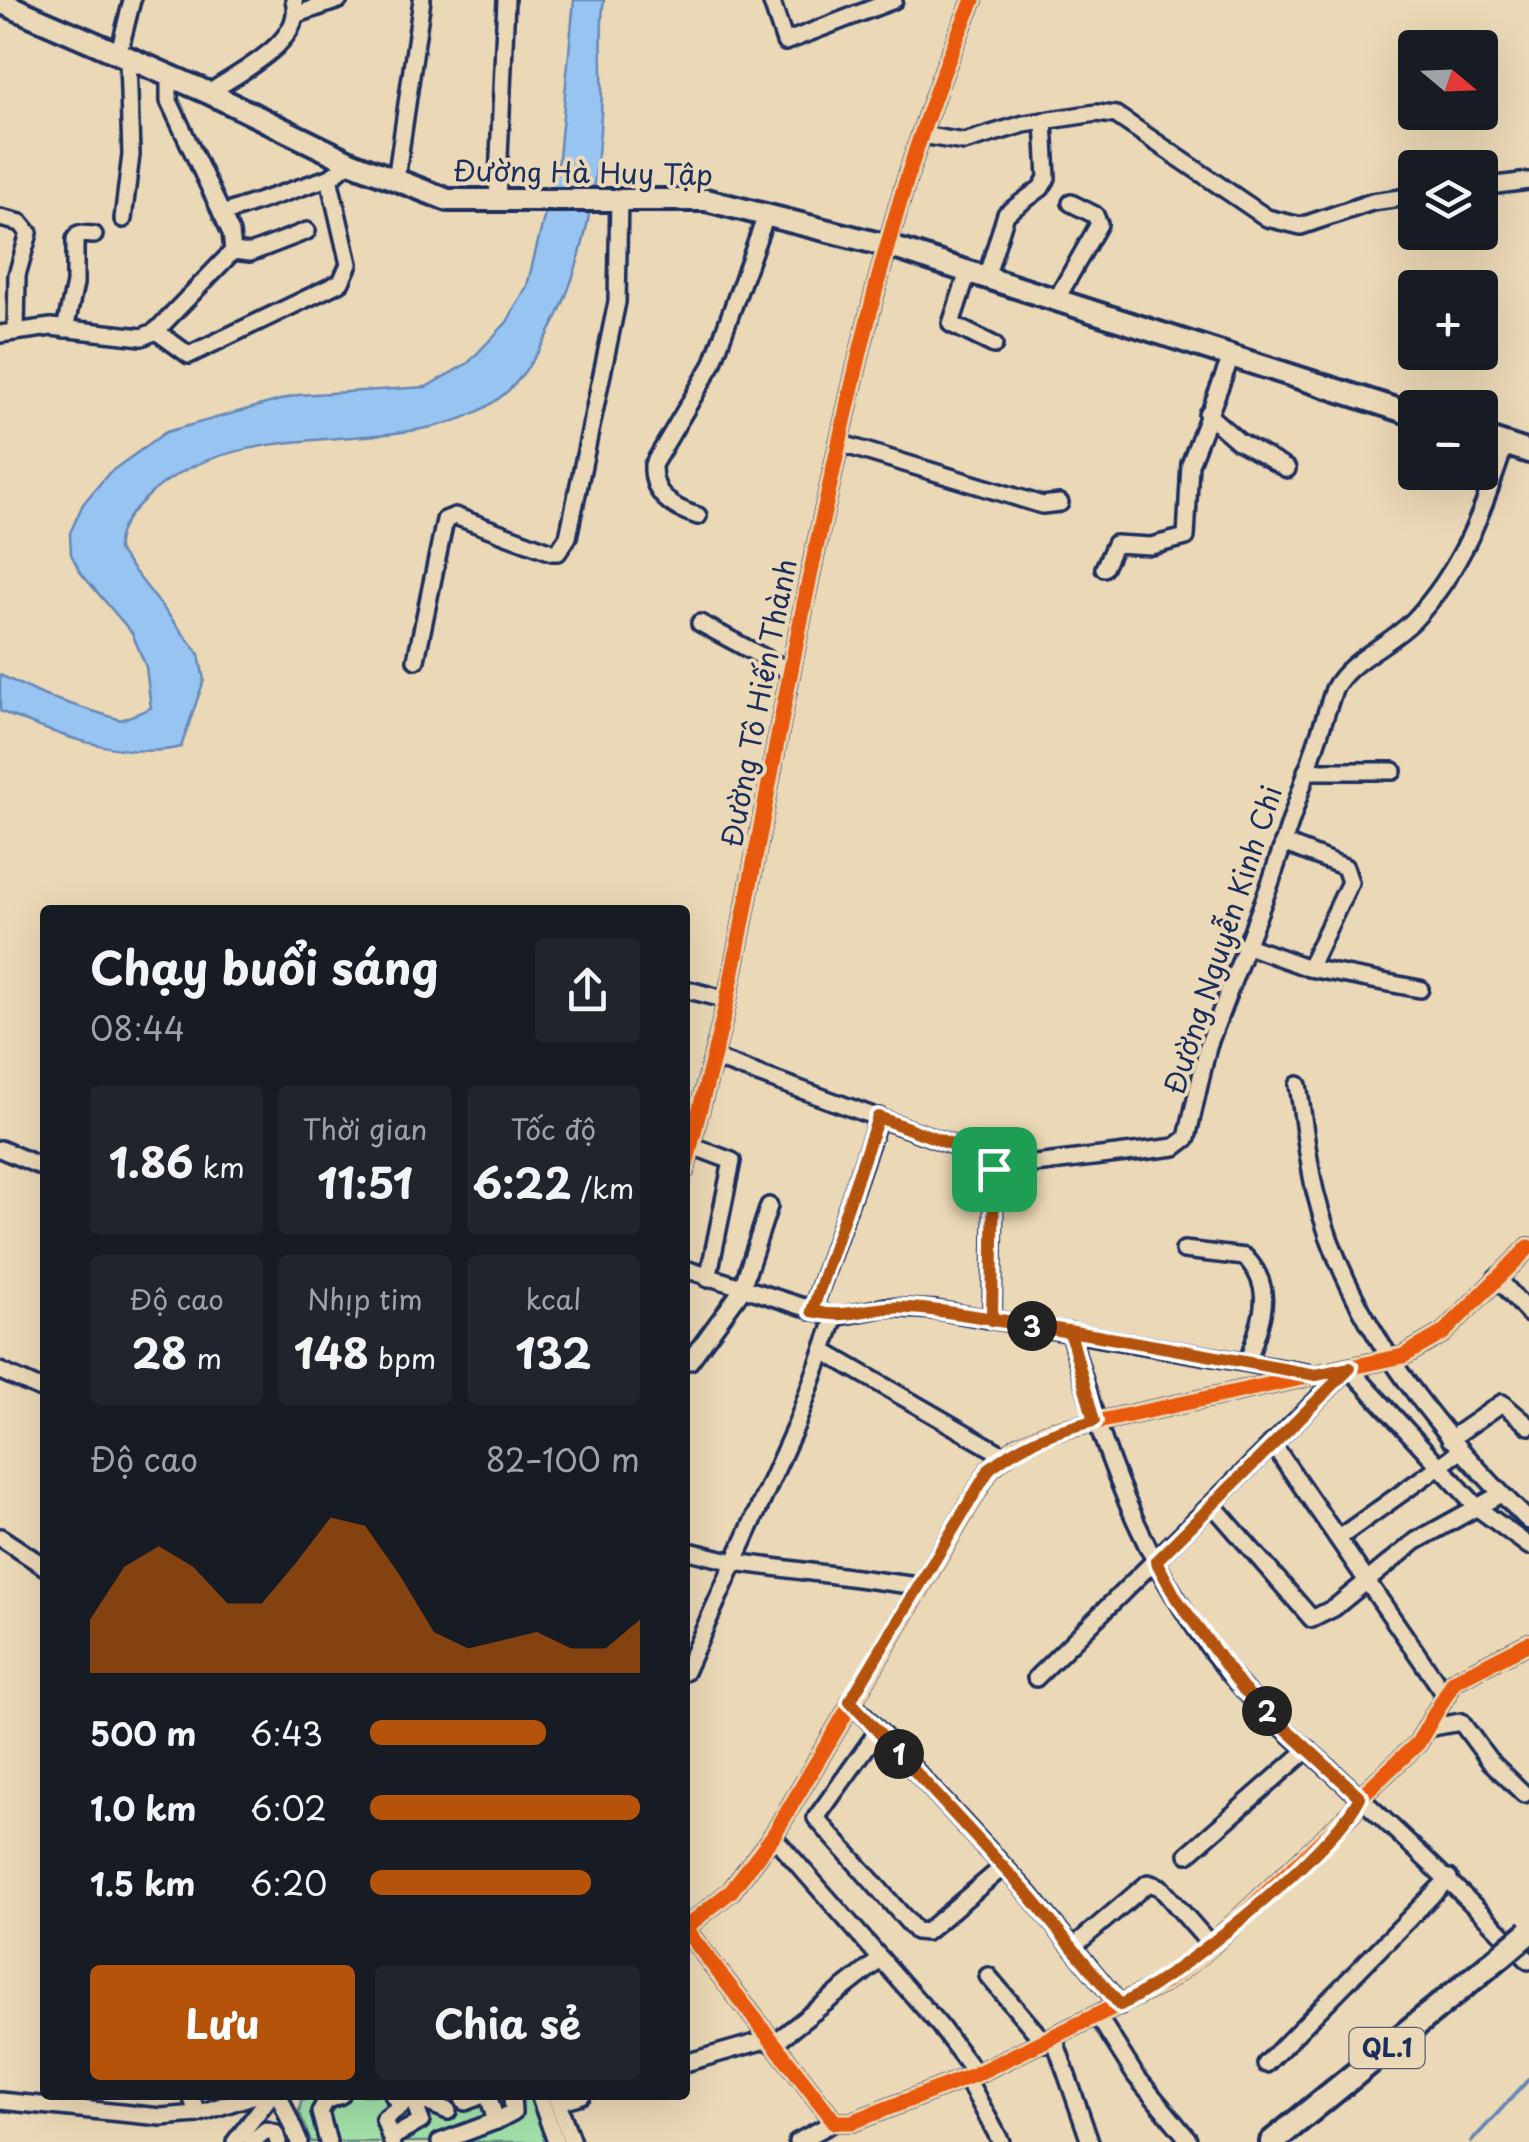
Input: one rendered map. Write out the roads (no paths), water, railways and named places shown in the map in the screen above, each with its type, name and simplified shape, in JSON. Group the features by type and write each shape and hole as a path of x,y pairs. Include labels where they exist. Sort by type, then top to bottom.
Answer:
{"highway":[{"name":"QL.1","path":"1272,2142 1529,1932"}],"main road":[{"name":"Đường Hà Huy Tập","path":"0,2 28,6 123,58 209,93 350,162 448,200 706,200 767,213 888,246 1398,411"},
{"path":"1498,442 1529,452"}],"street":[{"path":"123,219 131,155 123,58 132,0"},
{"path":"209,93 276,45 296,7 340,0"},
{"path":"396,180 422,0"},
{"path":"497,202 506,0"},
{"path":"771,0 779,36 785,42 894,0"},
{"name":"Đường Tô Hiến Thành","path":"690,1153 727,1000 789,671 839,444 888,246 921,135 943,67 973,0"},
{"path":"169,78 169,101 222,214 233,250"},
{"path":"921,135 964,142 1044,121 1096,113 1123,118 1267,218 1292,227 1372,202 1398,198"},
{"path":"994,345 951,324 1006,214 1042,188 1047,178 1044,121"},
{"path":"222,214 328,178 350,162"},
{"path":"156,331 189,354 341,282 349,264 328,178"},
{"path":"1498,185 1529,181"},
{"path":"416,660 446,520 454,516 552,552 558,552 568,537 617,302 608,199"},
{"path":"1056,300 1099,224 1094,216 1072,203"},
{"path":"698,516 668,504 654,484 652,465 712,365 767,213"},
{"path":"0,218 22,223 29,233 17,275 8,333 65,329 142,337 156,331 233,250"},
{"path":"233,250 250,253 307,232"},
{"path":"65,329 75,284 76,236 94,235"},
{"path":"1104,568 1115,544 1152,546 1186,537 1188,472 1231,357"},
{"path":"1208,414 1238,441 1287,469"},
{"path":"839,444 1042,505 1060,503"},
{"name":"Đường Nguyễn Kinh Chi","path":"994,1169 1182,1145 1190,1127 1194,1090 1344,673 1414,620 1452,571 1480,518 1505,444"},
{"path":"700,624 789,671"},
{"path":"1306,770 1393,771"},
{"path":"1283,843 1340,865 1350,877 1337,916 1309,968"},
{"path":"1245,944 1309,968 1420,988"},
{"path":"690,989 727,1000"},
{"path":"714,1058 986,1157 994,1169 992,1320"},
{"path":"1298,1085 1321,1210 1388,1360 1455,1446 1529,1521"},
{"path":"812,1311 878,1117"},
{"path":"692,1146 732,1161 708,1279"},
{"path":"0,1149 40,1166"},
{"path":"690,1360 741,1290 770,1206"},
{"path":"690,1924 731,1891 773,1836 990,1468 1050,1432 1388,1360 1443,1334 1529,1247"},
{"path":"1184,1250 1245,1257 1264,1280 1264,1304 1248,1362"},
{"path":"690,1271 835,1318 886,1308 992,1320 1316,1375"},
{"path":"1497,1277 1529,1314"},
{"path":"690,1661 825,1352 835,1318"},
{"path":"1070,1332 1094,1421 1124,1504 1176,1598 1243,1689 1449,1878 1529,1961"},
{"path":"825,1352 1005,1456"},
{"path":"1036,1678 1350,1368"},
{"path":"1350,1368 1479,1509 1528,1544"},
{"path":"0,1371 40,1389"},
{"path":"1340,1536 1441,1466 1455,1446 1502,1403 1529,1426"},
{"path":"1272,1443 1369,1578 1444,1693"},
{"path":"1212,1504 1312,1620 1334,1608 1416,1541 1502,1494"},
{"path":"0,1536 40,1564"},
{"path":"690,1551 734,1562 918,1586"},
{"path":"798,2142 835,2122 852,2122 971,2076 1163,1983 1302,1863 1353,1811 1360,1797 1428,1728 1444,1693 1454,1682 1529,1643"},
{"path":"850,1701 1004,1866 1120,2005"},
{"path":"1428,1728 1465,1724 1490,1760 1524,1794"},
{"path":"878,1731 816,1818 916,1931 926,1932 1004,1866"},
{"path":"1188,1854 1308,1749"},
{"path":"773,1836 880,1959 971,2076 1001,2142"},
{"path":"1266,2064 1449,1878"},
{"path":"1074,1947 1148,1883 1160,1886 1210,1944"},
{"path":"690,1935 835,2122"},
{"path":"690,2062 771,2042 880,1959"},
{"path":"988,1976 1050,2040 1090,2142"},
{"path":"1098,2016 1135,2075 1188,2139"},
{"path":"193,2100 197,2114"},
{"path":"0,2102 161,2117 197,2114 240,2100"},
{"path":"235,2142 267,2100"},
{"path":"282,2100 299,2142"},
{"path":"328,2100 320,2112 328,2142"},
{"path":"397,2100 401,2106 384,2120 391,2140 421,2121 416,2100"},
{"path":"487,2100 496,2142"},
{"path":"440,2142 458,2139 513,2112 512,2100"},
{"path":"541,2100 556,2142"},
{"path":"556,2100 572,2142"},
{"path":"445,2103 458,2139"},
{"path":"252,2142 266,2130 274,2133 278,2142"}],"water":[{"path":"574,0 604,0 597,167 572,279 541,348 519,379 485,408 442,425 235,452 187,469 145,499 125,522 118,550 199,654 204,680 181,747 136,751 112,748 66,736 0,711 0,675 45,696 121,720 151,708 146,667 132,633 80,572 71,554 70,533 83,504 109,473 166,432 298,395 426,387 468,363 507,322 527,286 559,157"}],"waterway":[{"path":"1471,2142 1529,2079"}]}
